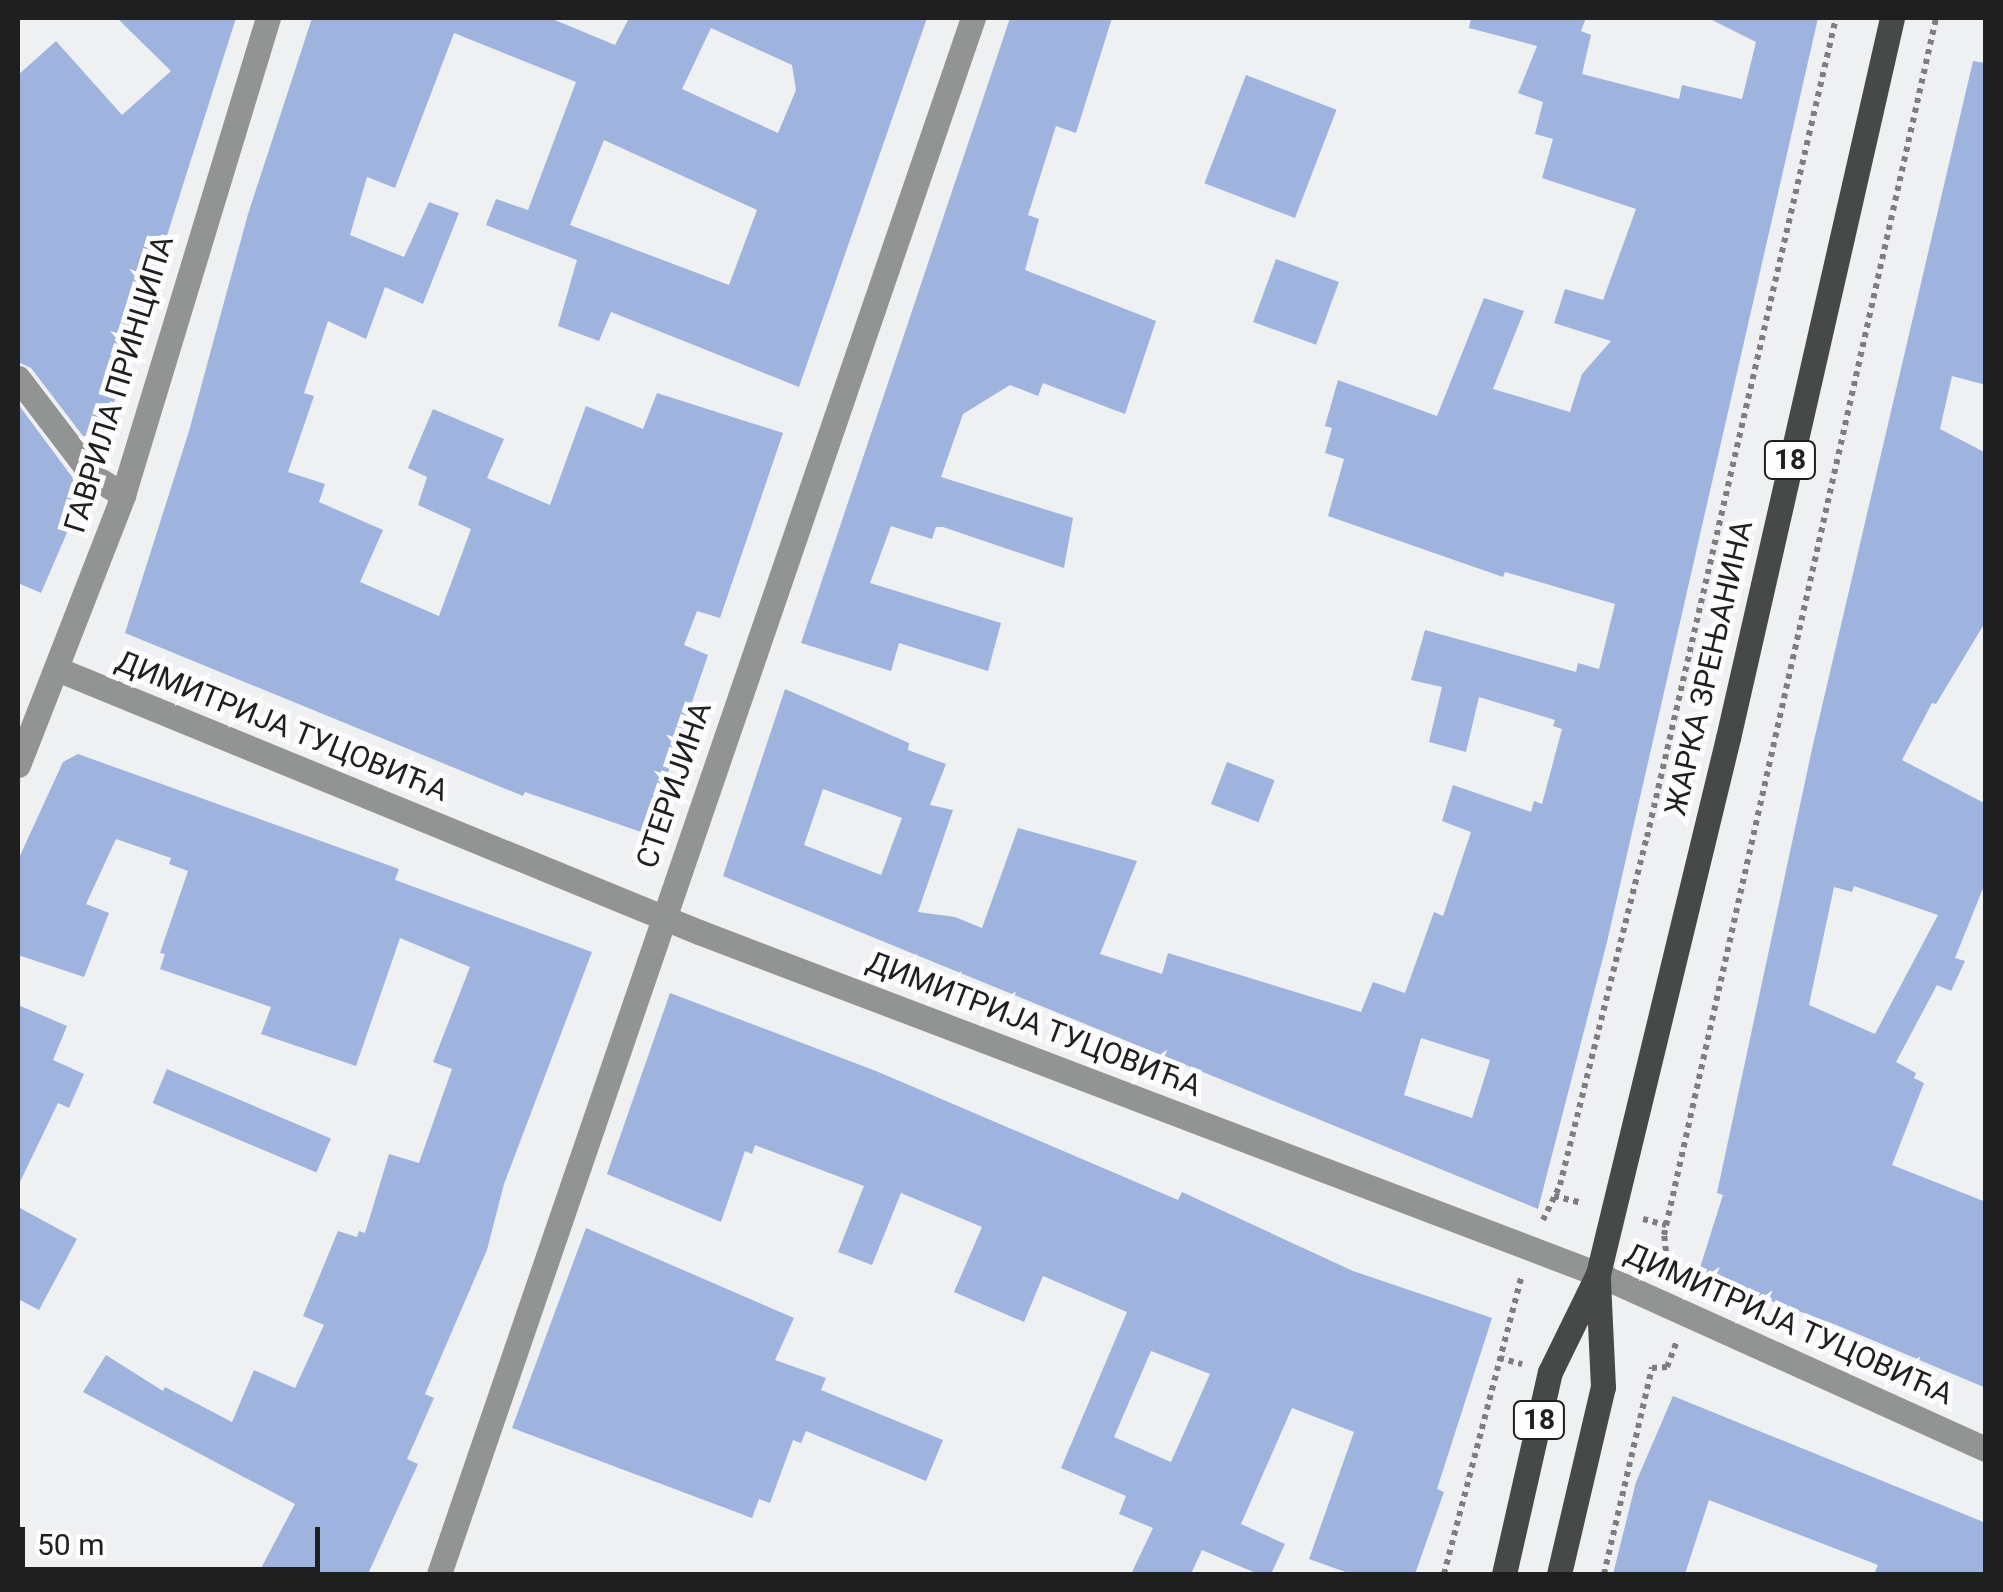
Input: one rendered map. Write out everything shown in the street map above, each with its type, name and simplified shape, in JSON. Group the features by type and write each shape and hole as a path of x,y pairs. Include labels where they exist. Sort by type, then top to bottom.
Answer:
{"main road":[{"name":"ЖАРКА ЗРЕЊАНИНА","path":"1504,1574 1550,1372 1598,1274 1728,738 1892,18"},
{"name":"ЖАРКА ЗРЕЊАНИНА","path":"1559,1574 1603,1387 1598,1274"}],"street":[{"name":"ГАВРИЛА ПРИНЦИПА","path":"18,765 123,496 268,18"},
{"name":"СТЕРИЈИНА","path":"440,1574 662,916 973,18"},
{"path":"18,378 92,475 123,496"},
{"name":"ДИМИТРИЈА ТУЦОВИЋА","path":"57,668 662,916 1598,1274 1986,1448"}],"path":[{"path":"1444,1574 1530,1248 1560,1184 1642,855 1836,18"},
{"path":"1604,1574 1652,1368 1668,1367 1697,1294 1670,1282 1664,1234 1936,18"}],"building":[{"path":"117,18 236,18 104,434 83,436 31,368 18,362 18,75 56,41 122,115 171,71"},
{"path":"312,18 550,18 615,45 629,18 927,18 799,387 611,312 599,341 558,326 577,260 486,225 496,199 528,210 576,82 454,33 395,188 367,177 350,235 404,257 429,202 459,213 423,304 385,287 366,339 328,321 304,393 314,396 288,472 325,484 319,502 383,530 360,582 439,616 471,529 418,505 427,477 408,468 433,409 504,439 487,478 550,505 586,406 643,429 657,393 783,433 720,618 697,611 684,645 708,655 647,834 525,792 523,796 125,633 189,431 248,214","holes":["711,28 792,65 796,90 778,133 682,89","604,140 757,210 729,285 570,225"]},
{"path":"1010,18 1112,18 1076,133 1056,126 1028,215 1039,219 1025,270 1156,321 1125,414 1043,383 1038,396 1010,385 963,414 941,477 1073,518 1064,568 943,527 936,527 932,539 891,526 870,583 1001,623 988,671 899,643 891,671 801,643"},
{"path":"1471,18 1586,18 1581,31 1591,35 1582,74 1679,99 1682,85 1742,99 1756,42 1708,18 1818,18 1607,942 1538,1209 723,876 785,689 909,743 908,750 946,764 930,805 953,810 918,912 955,917 982,928 1018,828 1137,861 1100,954 1162,974 1168,953 1361,1012 1373,982 1405,993 1434,912 1443,916 1471,832 1442,821 1453,785 1531,812 1534,801 1542,804 1562,729 1553,726 1555,720 1479,697 1466,752 1429,742 1442,687 1411,680 1425,630 1576,672 1578,663 1599,669 1615,604 1505,572 1503,577 1328,516 1344,459 1325,453 1332,428 1325,426 1338,380 1437,416 1484,298 1524,311 1493,389 1570,412 1582,374 1611,341 1554,323 1565,289 1603,300 1636,209 1542,178 1553,139 1535,134 1543,102 1518,93 1537,46 1469,28","holes":["823,789 902,818 881,875 804,845","1421,1038 1490,1060 1472,1118 1404,1095"]},
{"path":"1973,61 1986,63 1986,385 1952,376 1940,429 1986,453 1986,621 1936,704 1932,703 1902,760 1986,804 1986,881 1955,958 1965,961 1951,991 1937,985 1896,1062 1916,1073 1914,1078 1924,1083 1892,1165 1986,1202 1986,1388 1834,1324 1698,1274 1723,1195 1717,1193 1812,749","holes":["1854,886 1938,915 1875,1034 1809,1005 1834,887 1852,892"]},
{"path":"1246,75 1337,110 1295,218 1204,183"},
{"path":"1276,259 1339,282 1316,345 1253,322"},
{"path":"18,404 84,493 41,593 18,583"},
{"path":"78,754 399,869 395,880 592,952 504,1184 487,1250 425,1394 434,1398 407,1459 418,1464 368,1574 258,1574 295,1504 83,1392 106,1355 163,1391 165,1387 232,1422 254,1370 295,1388 324,1325 303,1316 338,1231 357,1237 359,1231 365,1233 389,1154 419,1163 452,1069 433,1062 470,967 400,938 356,1066 261,1034 271,1007 160,969 165,954 160,953 188,871 169,864 171,858 116,839 86,904 109,913 84,977 18,955 18,860 63,762"},
{"path":"1227,762 1275,780 1258,822 1211,804"},
{"path":"670,993 876,1071 1178,1200 1182,1192 1353,1271 1492,1318 1437,1489 1444,1492 1415,1574 1351,1574 1309,1559 1354,1432 1292,1408 1241,1524 1285,1544 1271,1574 1258,1574 1202,1550 1191,1574 1131,1574 1153,1528 1119,1514 1126,1496 1061,1468 1127,1312 1043,1276 1024,1322 954,1292 982,1227 901,1193 872,1265 838,1252 864,1186 755,1145 752,1154 745,1151 721,1222 607,1174","holes":["1151,1351 1210,1374 1171,1462 1114,1437"]},
{"path":"18,1005 67,1026 53,1060 84,1074 69,1108 58,1103 18,1186"},
{"path":"167,1069 331,1139 316,1173 153,1103"},
{"path":"18,1207 77,1239 39,1310 18,1299"},
{"path":"586,1228 794,1318 775,1360 826,1378 821,1390 943,1440 926,1481 806,1431 801,1443 793,1440 770,1503 759,1499 752,1518 512,1428"},
{"path":"1673,1396 1986,1523 1986,1574 1874,1574 1878,1565 1709,1500 1685,1574 1613,1574 1636,1482"}]}
